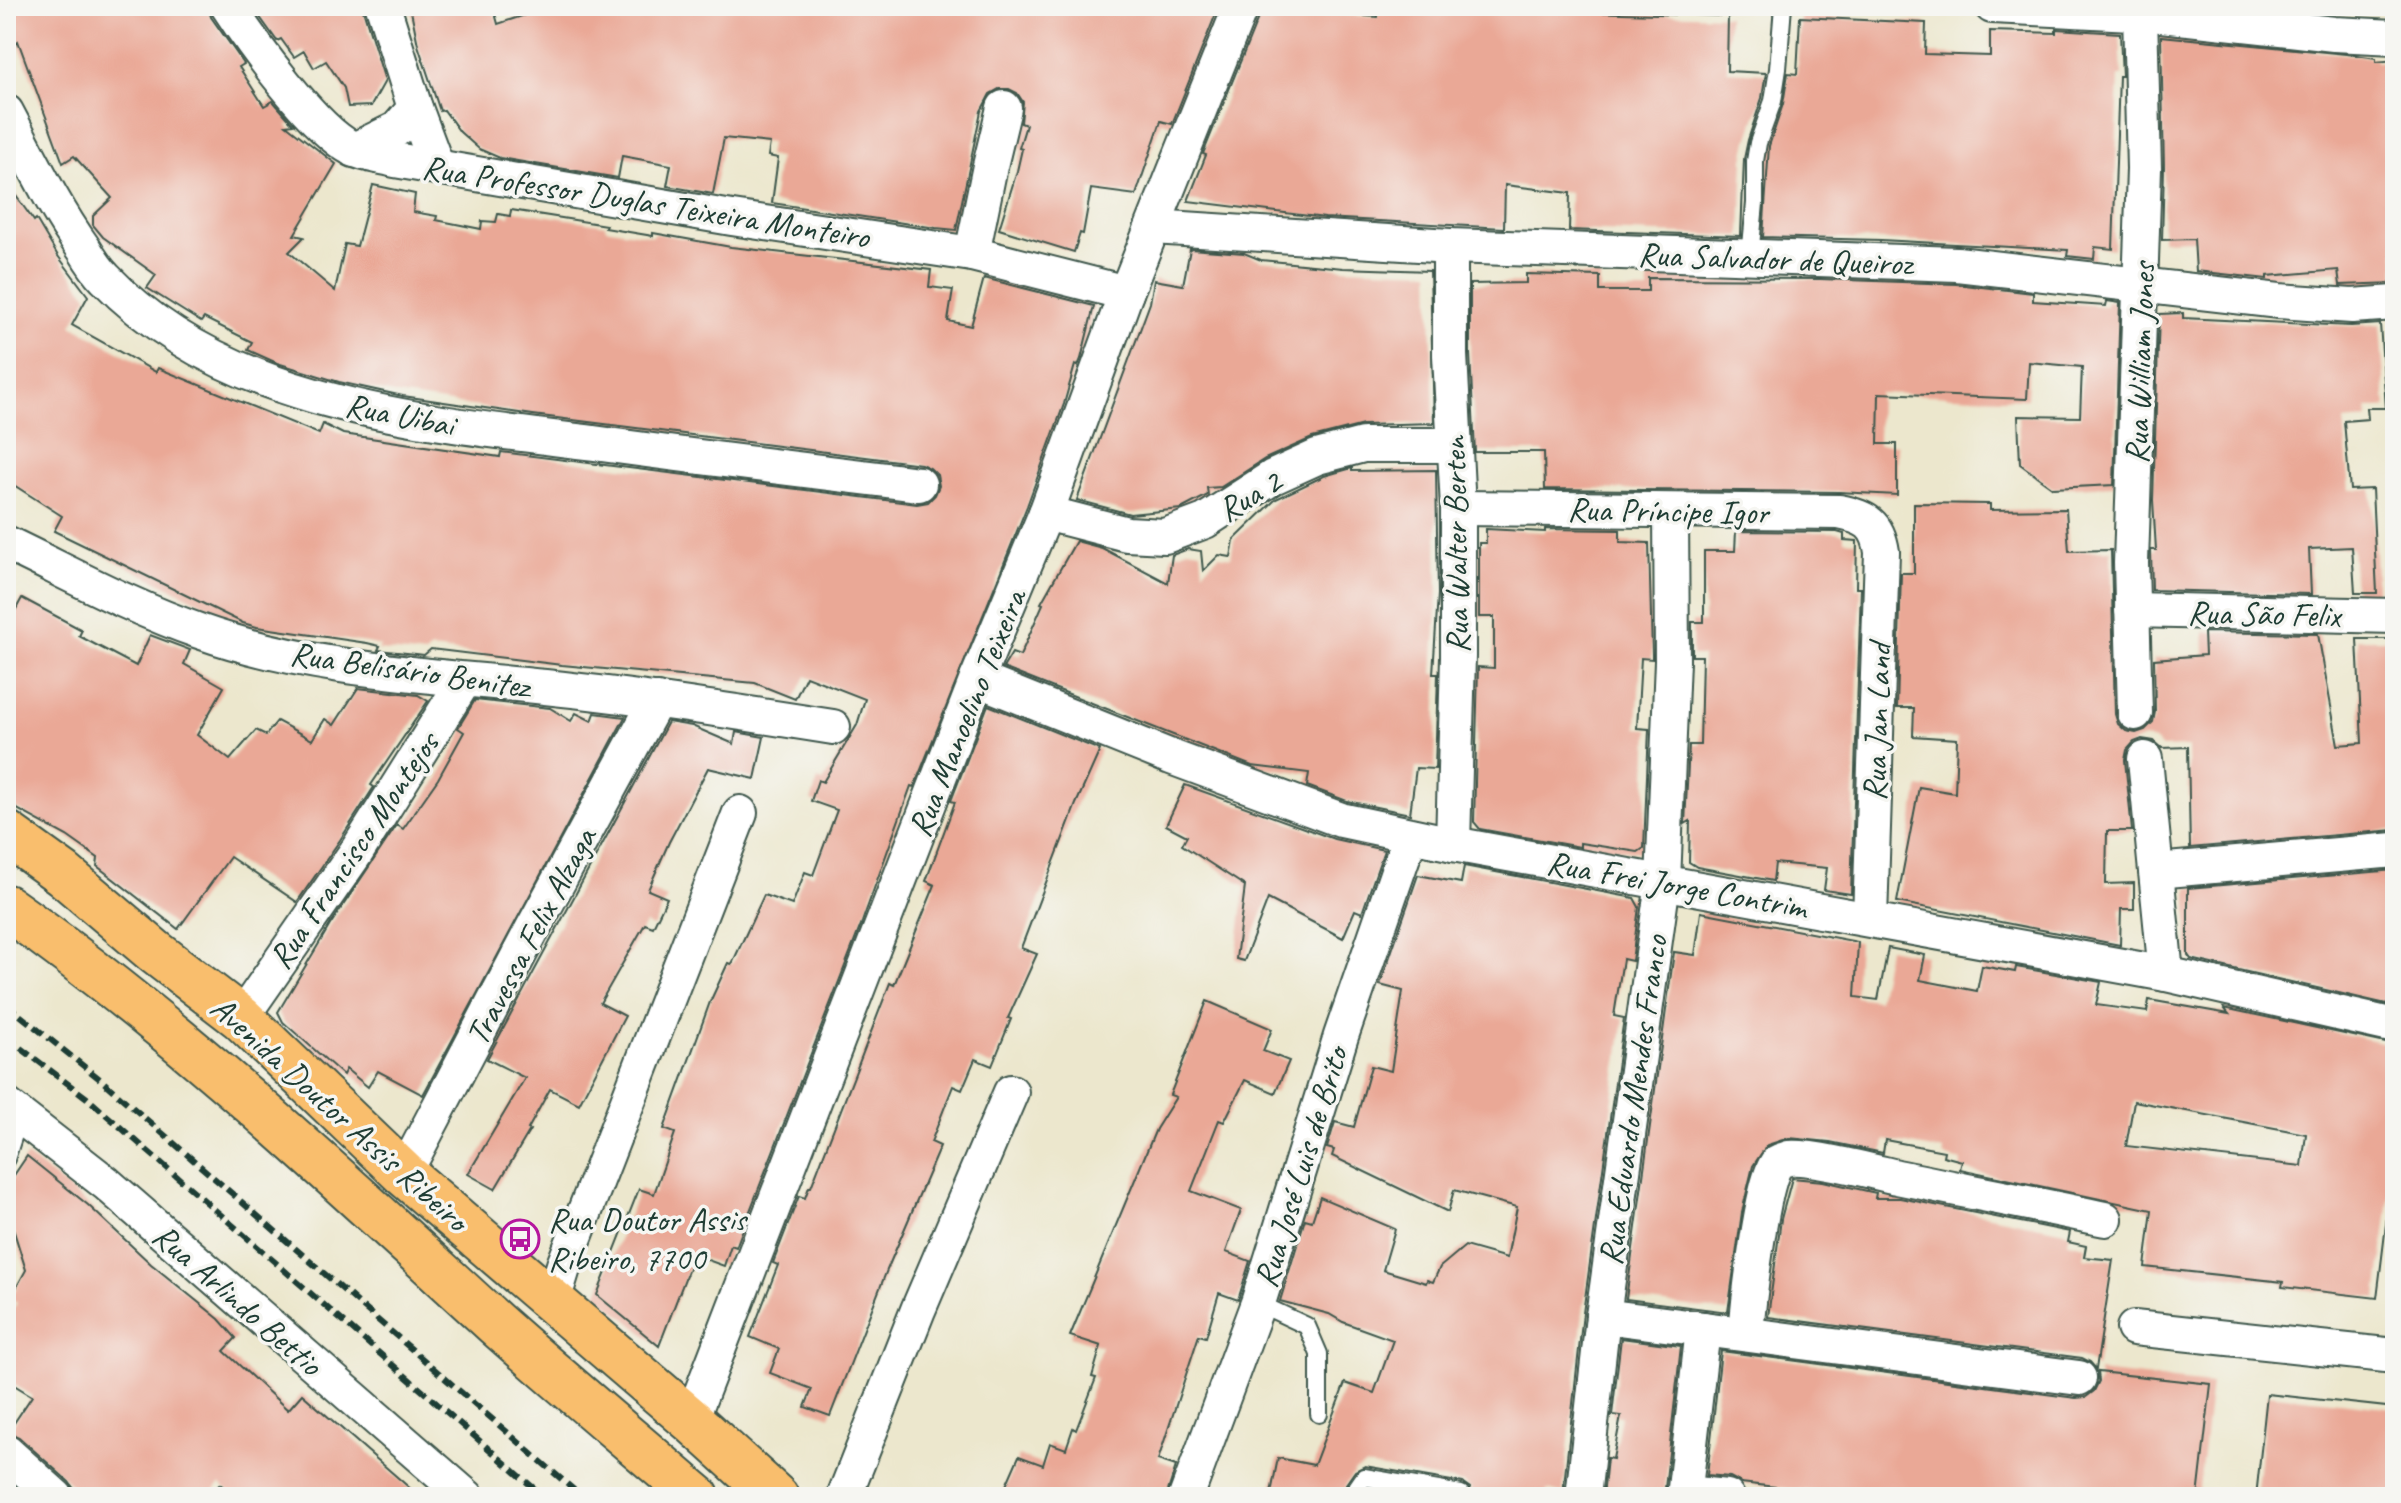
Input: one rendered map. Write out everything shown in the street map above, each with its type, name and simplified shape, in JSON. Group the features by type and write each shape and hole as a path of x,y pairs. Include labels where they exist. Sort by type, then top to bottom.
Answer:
{"main road":[{"name":"Avenida Doutor Assis Ribeiro","path":"6,833 63,874 241,1018 404,1174 691,1420 776,1497"},
{"path":"63,947 72,908 91,899"},
{"name":"Avenida Doutor Assis Ribeiro","path":"6,907 63,947 207,1066 697,1497"}],"street":[{"name":"Rua Professor Duglas Teixeira Monteiro","path":"228,6 252,42 310,111 354,150 732,218 972,254 1126,293"},
{"path":"383,6 437,167"},
{"name":"Rua Manoelino Teixeira","path":"691,1420 977,679 1046,513 1126,293 1241,6"},
{"path":"1992,6 2334,20 2395,37"},
{"name":"Rua William Jones","path":"2135,713 2131,563 2142,285 2148,11"},
{"path":"354,150 397,129 415,108"},
{"path":"972,254 1004,108"},
{"name":"Rua Uibai","path":"6,112 58,214 104,278 157,322 194,346 265,380 317,397 460,426 919,484"},
{"name":"Rua Salvador de Queiroz","path":"1153,227 1450,246 1957,264 2279,301 2352,306 2395,303"},
{"name":"Rua Walter Berten","path":"1450,246 1450,355 1458,508 1453,844"},
{"name":"Rua 2","path":"1046,513 1127,534 1165,536 1205,521 1273,477 1317,457 1363,445 1454,445"},
{"name":"Rua Príncipe Igor","path":"1458,508 1839,512 1855,515 1874,527"},
{"name":"Rua Eduardo Mendes Franco","path":"1583,1497 1603,1316 1663,882 1672,661 1671,511"},
{"name":"Rua Jan Land","path":"1870,919 1882,552 1880,536 1874,527"},
{"name":"Rua Belisário Benitez","path":"6,543 200,632 259,648 464,681 657,700 833,727"},
{"name":"Rua São Felix","path":"2132,610 2395,616"},
{"name":"Rua Frei Jorge Contrim","path":"977,679 1341,820 1410,836 2166,974 2395,1026"},
{"name":"Rua Francisco Montejos","path":"241,1018 357,851 464,681"},
{"name":"Travessa Felix Alzaga","path":"404,1174 657,700"},
{"path":"2145,759 2166,974"},
{"path":"553,1301 564,1265 740,813"},
{"name":"Rua José Luis de Brito","path":"1186,1497 1258,1303 1341,1036 1410,836"},
{"path":"2156,871 2395,850"},
{"path":"844,1497 918,1310 1011,1092"},
{"name":"Rua Arlindo Bettio","path":"13,1110 106,1183 467,1497"},
{"path":"1746,1334 1760,1229 1774,1167 1780,1161 1791,1158 1821,1162 1998,1195 2105,1219"},
{"path":"1603,1316 2079,1378"},
{"path":"2134,1328 2395,1356"},
{"path":"1703,1329 1684,1495 1727,1497"},
{"path":"6,1452 56,1497"}],"lane":[{"path":"1750,257 1755,161 1773,101 1783,6"},
{"path":"6,1159 13,1110"},
{"path":"1258,1303 1307,1326 1319,1354 1319,1414"},
{"path":"1354,1497 1364,1477 1461,1494 1463,1497"}],"building":[{"path":"6,6 208,6 211,17 244,64 239,67 264,106 273,101 293,124 286,125 336,164 294,235 304,237 289,252 335,291 345,244 357,246 373,185 415,194 413,212 481,229 482,221 496,222 498,214 510,216 511,210 653,236 653,233 731,247 931,270 929,287 953,290 948,321 971,326 984,278 1094,306 1081,359 1078,366 1075,365 1027,506 914,787 911,786 862,922 736,1247 731,1245 724,1266 694,1255 659,1346 597,1295 639,1189 654,1194 675,1133 664,1129 710,1002 728,963 732,964 764,895 792,905 805,872 813,875 837,810 811,801 818,780 823,782 857,725 865,699 806,676 795,699 755,683 431,649 424,655 378,650 380,646 367,643 257,627 54,531 62,516 6,480 6,182 34,221 36,219 58,256 88,296 72,325 156,372 158,368 319,434 323,424 343,434 500,457 501,452 917,504 928,502 935,495 939,486 937,475 921,464 403,396 339,382 277,363 248,350 252,342 204,318 201,322 147,288 156,275 103,237 93,225 93,216 112,198 74,156 63,163 18,41 6,53"},
{"path":"252,6 362,6 385,81 371,106 348,107 344,88 326,61 314,68 304,51 294,57 281,39 277,41"},
{"path":"410,6 493,6 498,24 534,12 534,6 1219,6 1172,124 1161,121 1136,195 1091,189 1083,234 1080,233 1074,252 999,229 1017,171 1022,149 1019,148 1026,125 1021,123 1023,102 1017,93 1009,89 999,89 990,94 981,111 956,230 936,228 772,203 778,158 768,156 770,143 724,138 713,194 667,186 671,165 622,156 618,178 500,158 479,149 460,132 444,110 440,111 418,45"},
{"path":"1268,6 1308,6 1308,12 1378,17 1379,6 1728,16 1727,71 1766,73 1744,159 1741,236 1569,230 1570,193 1505,185 1504,228 1325,218 1188,201 1206,155 1203,154 1260,13"},
{"path":"1800,17 1926,23 1925,54 1990,56 1990,31 2056,33 2056,29 2120,33 2122,76 2119,76 2113,249 2095,247 2094,259 2067,256 2068,250 1763,237 1769,146 1783,104 1788,73 1797,74"},
{"path":"2161,36 2356,55 2376,58 2376,62 2395,60 2395,283 2340,285 2338,270 2267,276 2267,279 2196,271 2194,239 2162,240"},
{"path":"1190,249 1244,253 1261,260 1343,268 1430,271 1434,423 1363,425 1312,438 1265,459 1221,487 1207,488 1208,495 1181,509 1130,514 1077,500 1150,303 1154,280 1183,285"},
{"path":"1526,274 1600,276 1600,291 1648,291 1648,278 1820,279 1956,284 2033,293 2033,301 2106,306 2107,301 2120,303 2114,485 2053,488 2020,464 2018,416 2080,417 2082,367 2029,362 2027,399 1879,393 1878,444 1897,444 1897,495 1545,489 1544,452 1475,452 1470,284 1526,283"},
{"path":"2183,313 2183,318 2351,326 2380,324 2386,408 2367,408 2368,419 2344,421 2350,490 2372,489 2377,593 2355,593 2352,547 2309,549 2311,594 2152,590 2151,550 2156,550 2153,500 2159,314"},
{"path":"1352,468 1352,471 1436,470 1438,594 1433,674 1438,674 1435,769 1416,768 1410,814 1347,801 1307,786 1309,773 1252,766 1003,668 1012,653 1020,656 1041,603 1076,541 1102,548 1168,583 1172,555 1188,549 1201,551 1203,571 1219,555 1231,557 1234,540 1276,499 1324,476"},
{"path":"1914,503 1990,504 1990,510 2066,509 2069,551 2111,550 2115,714 2118,724 2126,731 2136,733 2145,730 2153,722 2154,659 2205,655 2204,632 2318,634 2338,745 2362,743 2357,639 2395,639 2395,830 2190,848 2188,747 2162,748 2154,741 2142,739 2127,750 2125,760 2132,831 2107,831 2106,884 2134,883 2134,909 2121,909 2120,945 1897,902 1919,787 1955,793 1957,739 1913,736 1914,708 1897,708 1901,573 1914,573"},
{"path":"1486,529 1545,532 1545,529 1620,530 1620,542 1649,543 1652,659 1641,658 1637,728 1649,729 1644,848 1638,852 1580,843 1580,847 1480,829 1474,822 1478,667 1494,668 1494,617 1479,617 1479,543 1486,543"},
{"path":"1736,531 1837,532 1844,534 1844,540 1857,541 1856,588 1861,588 1851,894 1824,890 1827,868 1775,863 1773,881 1697,867 1689,862 1690,821 1685,824 1689,745 1700,745 1702,656 1692,656 1692,622 1704,622 1704,551 1735,551"},
{"path":"22,598 82,630 79,636 136,666 150,635 190,650 184,664 224,687 197,735 230,760 256,730 266,735 277,721 312,740 325,719 334,725 358,688 418,695 428,701 297,902 230,857 178,929 97,866 98,858 67,836 6,803 6,603 16,609"},
{"path":"475,700 550,708 571,721 576,713 592,721 595,713 625,717 423,1095 378,1071 368,1087 346,1069 343,1075 283,1022 278,1012 330,925 397,825 403,829 438,779 464,732 458,728"},
{"path":"988,705 1100,750 1021,948 1037,954 1008,1018 1011,1019 992,1066 975,1059 962,1090 953,1086 931,1142 940,1146 830,1416 805,1407 812,1389 770,1373 779,1349 750,1337 778,1265 773,1263 799,1196 805,1198 811,1187 890,983 894,985 935,885 926,881 955,802 951,801"},
{"path":"668,722 692,726 734,744 736,732 764,737 755,779 708,768 648,890 667,898 653,927 645,924 600,1003 625,1016 579,1104 550,1089 495,1189 468,1174 525,1078 487,1059"},
{"path":"1185,785 1334,839 1384,850 1362,913 1355,910 1343,938 1268,899 1244,961 1236,959 1245,886 1182,845 1187,836 1166,825"},
{"path":"1464,866 1634,898 1639,907 1632,961 1623,959 1614,1016 1624,1018 1583,1313 1563,1494 1547,1490 1546,1497 1474,1497 1470,1488 1463,1483 1365,1466 1355,1471 1346,1484 1343,1497 1293,1497 1271,1493 1278,1458 1314,1465 1345,1383 1374,1393 1393,1340 1329,1314 1280,1301 1305,1219 1312,1221 1320,1197 1395,1229 1383,1270 1426,1283 1427,1280 1433,1282 1440,1267 1465,1246 1507,1258 1517,1207 1454,1190 1448,1212 1332,1156 1334,1150 1327,1148 1335,1122 1354,1127 1371,1066 1391,1071 1403,991 1380,985 1418,875 1461,883"},
{"path":"2395,870 2395,1006 2191,959 2188,955 2188,888"},
{"path":"1701,912 1858,942 1855,997 1878,1000 1888,948 1925,955 1920,980 1977,991 1982,966 2015,972 2016,967 2101,982 2096,1005 2147,1012 2149,1000 2229,1014 2224,1008 2395,1045 2395,1151 2377,1298 2282,1287 2283,1282 2145,1267 2152,1210 1960,1169 1962,1161 1943,1156 1944,1151 1885,1140 1883,1153 1830,1142 1789,1138 1767,1145 1753,1166 1742,1212 1728,1312 1626,1299 1674,952 1695,955","holes":["2134,1101 2306,1134 2302,1166 2126,1146"]},
{"path":"1207,1001 1272,1029 1263,1051 1289,1061 1275,1093 1245,1080 1224,1122 1219,1120 1191,1191 1241,1210 1226,1252 1250,1261 1238,1300 1219,1293 1206,1337 1199,1335 1158,1460 1176,1466 1166,1497 1001,1497 1019,1456 1043,1465 1050,1443 1066,1449 1073,1428 1076,1430 1096,1378 1092,1377 1101,1346 1070,1336 1156,1129 1176,1097 1170,1095"},
{"path":"27,1156 219,1319 236,1338 224,1351 288,1410 302,1394 420,1497 235,1497 220,1484 209,1497 80,1497 69,1482 19,1437 8,1432 32,1396 6,1380 6,1350 14,1334 6,1329 6,1320 17,1303 10,1299 26,1270 6,1202 6,1187"},
{"path":"1792,1178 1823,1181 1876,1193 1875,1198 1900,1198 2070,1232 2068,1242 2086,1246 2084,1257 2113,1260 2096,1369 2082,1358 1768,1317 1781,1219"},
{"path":"1621,1338 1681,1346 1664,1497 1603,1497 1607,1458 1613,1459 1621,1416 1612,1415"},
{"path":"1721,1351 2076,1398 2086,1397 2094,1391 2099,1381 2098,1372 2211,1384 2198,1497 1864,1497 1741,1483 1730,1477 1707,1475"},
{"path":"2267,1394 2395,1408 2395,1497 2256,1497"}],"railway":[{"path":"6,1004 101,1080 582,1497"},
{"path":"6,1037 87,1098 544,1497"}],"place":[{"name":"Rua Doutor Assis Ribeiro, 7700","path":"520,1239"}]}
